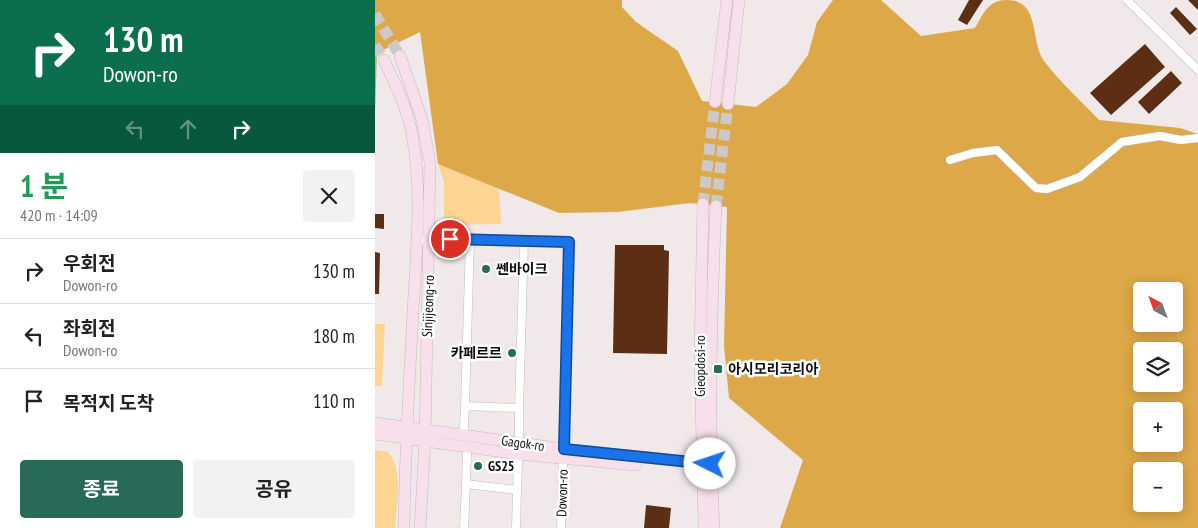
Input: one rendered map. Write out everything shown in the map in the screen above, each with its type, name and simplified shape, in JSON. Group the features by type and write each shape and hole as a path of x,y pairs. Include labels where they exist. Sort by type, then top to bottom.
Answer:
{"street":[{"path":"715,102 727,0"},
{"path":"728,104 739,0"},
{"path":"1127,0 1198,70"},
{"name":"Sinjijeong-ro","path":"400,56 412,87 427,140 429,163 430,240 421,528"},
{"path":"385,60 412,133 416,159 417,240 406,426 404,528"},
{"path":"950,160 973,153 997,150 1036,188 1047,189 1080,178 1122,142 1160,136 1181,140 1198,138"},
{"name":"Gieopdosi-ro","path":"703,204 699,356 705,468 704,528"},
{"name":"Gieopdosi-ro","path":"714,528 705,468 712,395 710,332 716,206"},
{"path":"464,428 470,239"},
{"name":"Dowon-ro","path":"417,240 470,239 569,242 561,528"},
{"path":"519,436 524,242"},
{"path":"465,406 519,408"},
{"path":"375,423 406,426"},
{"name":"Gagok-ro","path":"406,426 564,454"},
{"path":"375,434 406,438"},
{"name":"Gagok-ro","path":"406,438 705,468"},
{"path":"464,528 467,454"},
{"path":"516,528 518,461"},
{"path":"466,484 517,490"}],"shaded area":[{"path":"375,0 622,0 622,7 636,22 678,51 702,101 756,107 787,84 808,55 817,22 833,0 881,0 921,36 975,28 987,8 995,2 1007,0 1018,2 1030,14 1037,43 1044,61 1099,120 1180,128 1198,134 1198,528 780,528 803,460 729,398 724,346 727,207 690,203 618,212 559,213 438,164 420,32 377,53 375,115"},
{"path":"438,164 499,188 501,224 450,225 444,217 444,182"},
{"path":"375,324 385,324 382,386 375,386"},
{"path":"375,450 388,452 396,468 398,488 395,528 375,528"}],"building":[{"path":"969,0 983,0 967,25 958,20"},
{"path":"1188,0 1198,0 1198,10"},
{"path":"1176,7 1197,29 1190,35 1170,13"},
{"path":"1145,44 1165,67 1111,115 1090,93"},
{"path":"1171,71 1182,83 1149,114 1138,102"},
{"path":"375,214 384,214 384,229 375,228"},
{"path":"615,245 664,245 664,250 669,251 667,354 613,353"},
{"path":"375,252 380,253 379,294 375,294"},
{"path":"646,505 671,508 669,528 644,528"}],"tunnel":[{"path":"375,14 400,56"},
{"path":"375,45 384,60"},
{"path":"703,204 715,102"},
{"path":"716,206 728,104"}],"place":[{"name":"쎈바이크","path":"486,269"},
{"name":"카페르르","path":"512,353"},
{"name":"아시모리코리아","path":"718,369"},
{"name":"GS25","path":"478,466"}],"route":[{"path":"450,239 569,242 564,449 691,464 710,464"}]}
